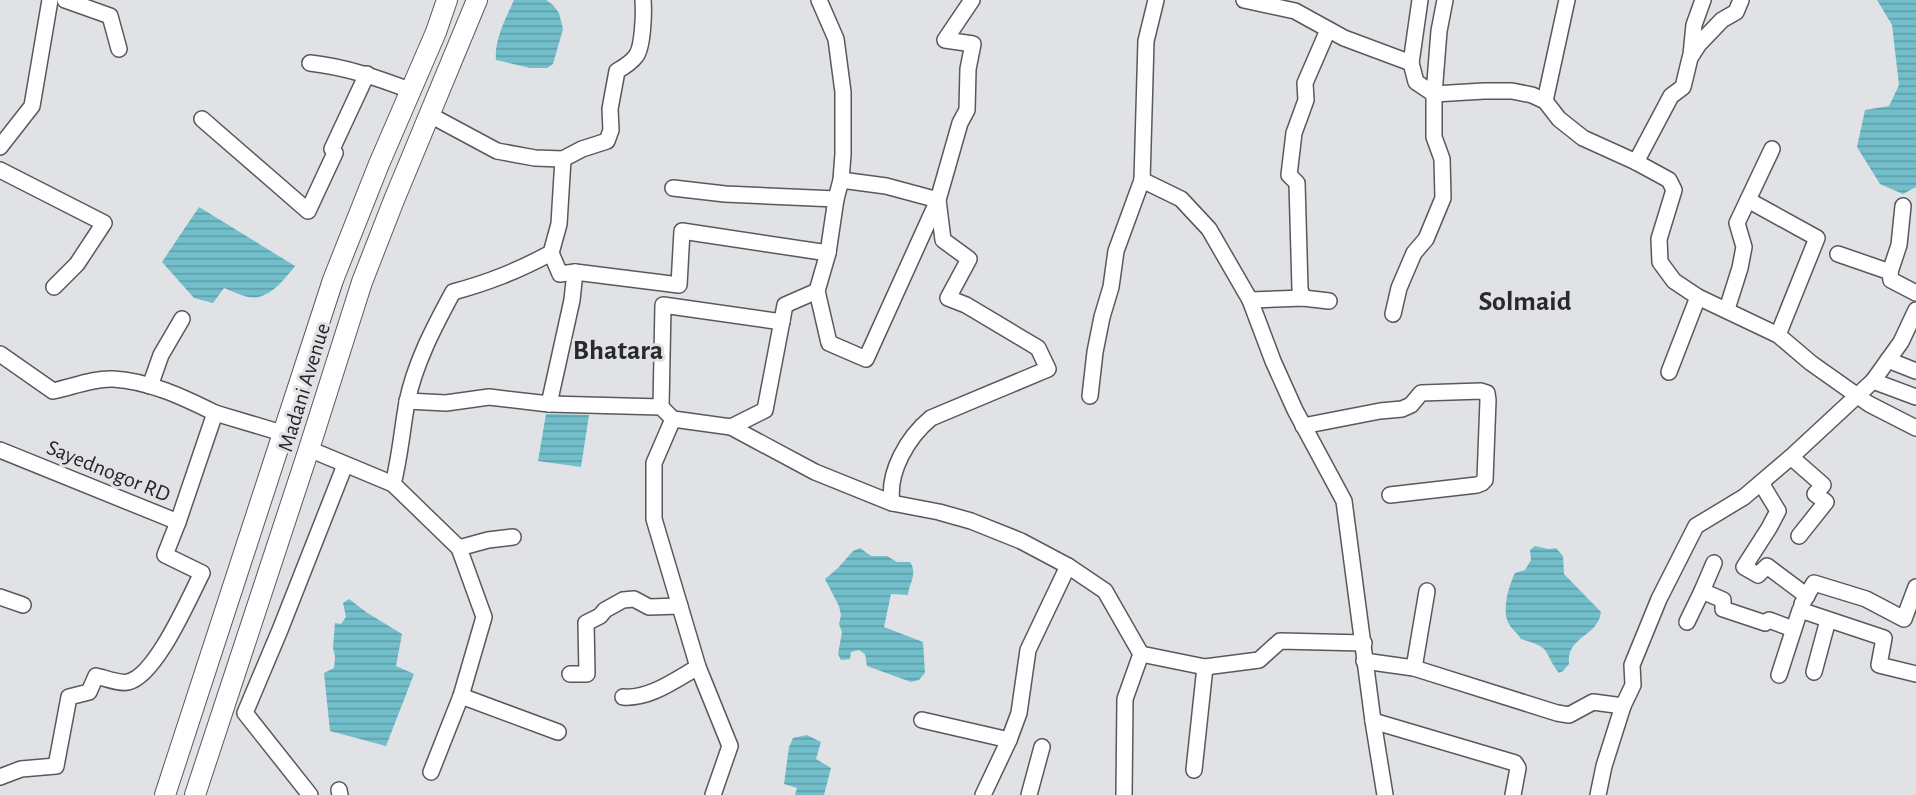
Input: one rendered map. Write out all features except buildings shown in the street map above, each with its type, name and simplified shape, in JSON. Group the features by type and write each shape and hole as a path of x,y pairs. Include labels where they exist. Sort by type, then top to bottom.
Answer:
{"main road":[{"name":"Madani Avenue","path":"165,795 333,279 379,164 436,32 447,0"},
{"name":"Madani Avenue","path":"195,795 362,282 477,0"},
{"path":"282,433 309,449"}],"street":[{"path":"0,147 32,106 50,0"},
{"path":"65,0 110,16 119,49"},
{"path":"430,115 497,151 534,158 563,159 582,148 607,141 611,130 610,109 617,71 638,54 644,14 643,0"},
{"path":"819,0 836,39 838,50 843,92 843,154 841,180 828,253 817,291 829,343 866,359 938,200 960,123 967,110 968,69 973,44 945,40 972,0"},
{"path":"1090,396 1095,352 1111,287 1116,251 1142,180 1146,41 1156,0"},
{"path":"1244,0 1295,10 1328,30 1360,45 1411,63"},
{"path":"1420,0 1411,63 1416,82 1434,94 1512,91 1532,94 1545,101 1559,119 1583,138 1670,180 1674,190 1659,239 1659,262 1674,281 1698,297 1778,334 1811,363 1856,396 1916,428"},
{"path":"1393,314 1399,288 1414,253 1426,239 1443,198 1442,159 1434,137 1434,94 1439,31 1445,0"},
{"path":"1545,101 1567,0"},
{"path":"1636,162 1671,96 1683,87 1690,58 1694,25 1703,0"},
{"path":"1690,58 1699,44 1722,20 1736,12 1741,0"},
{"path":"1303,298 1300,289 1297,183 1289,175 1294,133 1306,100 1305,83 1328,30"},
{"path":"310,63 336,66 367,74 412,90"},
{"path":"202,118 308,211 335,153 332,149 367,74"},
{"path":"1727,309 1744,247 1737,223 1772,149"},
{"path":"563,159 560,224 551,253 560,274 575,272 679,285 682,231 828,253"},
{"path":"0,170 104,223 77,264 54,287"},
{"path":"841,180 886,186 938,200"},
{"path":"1142,180 1180,199 1209,229 1250,300 1273,361 1303,426 1344,501 1364,643 1364,661 1385,795"},
{"path":"673,188 725,194 836,199"},
{"path":"892,503 890,492 902,452 919,428 931,418 1048,369 1038,348 966,305 948,298 969,259 943,240 938,200"},
{"path":"1748,200 1817,238 1778,334"},
{"path":"1903,206 1899,245 1890,272 1891,280 1916,293"},
{"path":"393,484 400,454 407,401 417,366 430,334 453,292 518,271 551,253"},
{"path":"1838,254 1890,272"},
{"path":"549,404 572,300 575,272"},
{"path":"731,427 765,410 785,305 817,291"},
{"path":"1669,372 1698,297"},
{"path":"1250,300 1303,298 1329,301"},
{"path":"661,407 663,305 782,322"},
{"path":"1598,795 1604,766 1623,706 1633,685 1632,665 1659,599 1696,526 1744,497 1873,381 1901,342 1916,310"},
{"path":"150,386 161,355 182,319"},
{"path":"0,354 53,391 112,379 150,386 186,398 214,413 282,433"},
{"path":"1888,360 1916,371"},
{"path":"1873,381 1916,397"},
{"path":"1303,426 1401,409 1411,405 1421,393 1481,391 1487,393 1485,480 1482,483 1390,495"},
{"path":"407,401 446,403 489,398 549,404 661,407 673,419 731,427 815,472 892,503 971,521 1021,541 1068,566 1105,591 1141,654 1205,667 1259,660 1281,642 1364,643"},
{"name":"Sayednogor RD","path":"0,450 178,522 214,413"},
{"path":"673,419 654,463 654,519 698,667 730,746 713,795"},
{"path":"309,449 393,484 459,548 484,617 461,696 431,772"},
{"path":"1791,457 1823,485 1815,494 1826,502 1799,536"},
{"path":"310,795 245,713 345,465"},
{"path":"1761,483 1778,511 1744,567 1758,575 1767,566 1803,603 1828,620 1884,638 1879,665 1916,674"},
{"path":"0,777 21,769 56,766 69,697 89,692 96,676 127,683 140,676 168,642 202,573 165,555 178,522"},
{"path":"459,548 488,540 513,537"},
{"path":"1687,622 1714,563"},
{"path":"983,795 1019,712 1028,650 1068,566"},
{"path":"1779,675 1793,629 1814,583 1866,599 1910,622 1916,587"},
{"path":"1413,668 1427,591"},
{"path":"1702,591 1723,600 1723,609 1765,623 1769,620 1793,629"},
{"path":"0,597 23,605"},
{"path":"570,674 587,674 586,623 600,616 605,609 623,600 634,599 649,607 680,606"},
{"path":"1814,672 1828,620"},
{"path":"1124,795 1125,699 1141,654"},
{"path":"1364,661 1413,668 1557,713 1569,715 1593,702 1623,706"},
{"path":"623,697 635,698 653,692 698,667"},
{"path":"1194,770 1205,667"},
{"path":"461,696 558,732"},
{"path":"922,720 1008,740"},
{"path":"1373,721 1515,763 1518,768 1513,795"},
{"path":"1029,795 1042,747"}],"water":[{"path":"514,0 546,0 559,13 563,29 553,64 547,68 530,68 496,60 499,37"},
{"path":"1877,0 1916,0 1916,187 1903,194 1880,184 1857,147 1865,110 1889,106 1899,85 1892,25"},
{"path":"199,207 295,266 275,288 262,296 248,297 224,288 213,303 194,298 162,262"},
{"path":"546,414 589,415 581,467 538,461"},
{"path":"1535,546 1556,548 1563,556 1564,574 1601,612 1594,627 1572,648 1569,664 1559,673 1546,651 1538,645 1521,639 1507,619 1508,591 1515,573 1525,570 1531,560 1530,550"},
{"path":"860,548 871,556 887,556 897,562 910,562 912,566 913,575 908,595 891,594 884,627 923,642 925,673 919,680 911,682 867,666 865,654 859,650 851,652 850,659 841,660 838,654 842,632 839,624 841,615 839,606 825,579 853,551"},
{"path":"349,599 402,634 396,666 414,674 386,746 330,731 324,673 334,668 335,623 341,624 346,617 343,603"},
{"path":"807,735 821,742 816,759 831,768 824,795 795,795 797,788 784,784 789,747 793,738"}],"district":[{"name":"Solmaid","path":"1525,300"},
{"name":"Bhatara","path":"618,349"}]}
